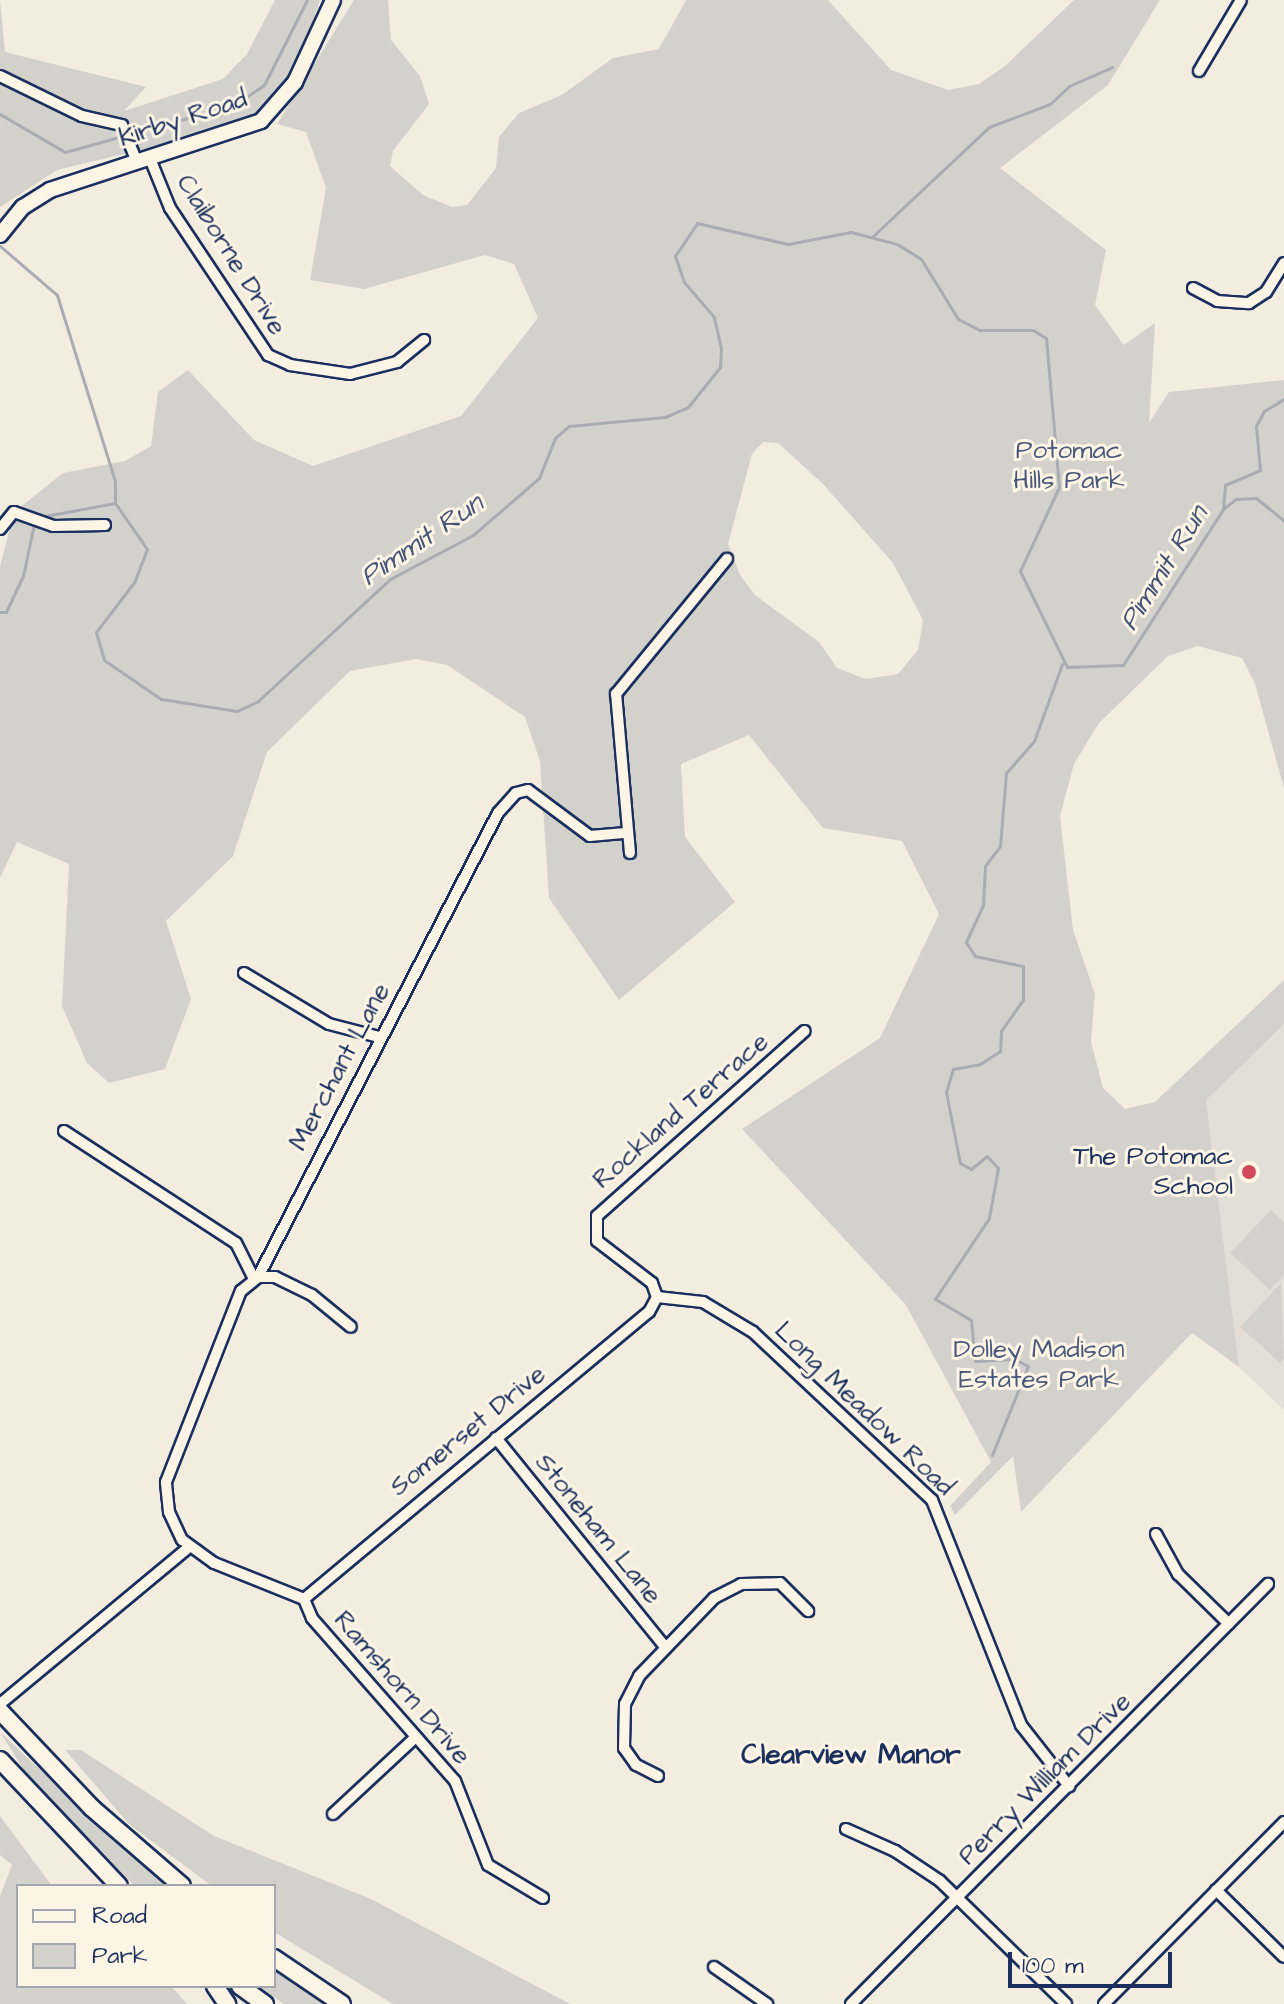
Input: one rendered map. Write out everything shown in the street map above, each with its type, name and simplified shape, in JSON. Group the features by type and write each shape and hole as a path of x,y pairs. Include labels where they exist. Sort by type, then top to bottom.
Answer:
{"main road":[{"name":"Kirby Road","path":"0,235 40,195 139,156 236,133 268,116 295,82 333,0"},
{"path":"0,1711 92,1808 180,1884"},
{"path":"0,1760 117,1884"},
{"path":"276,1959 342,2004"},
{"path":"243,1988 265,2004"}],"street":[{"path":"1199,71 1241,0"},
{"name":"Claiborne Drive","path":"0,76 125,129 170,208 268,355 290,365 350,374 397,362 424,340"},
{"path":"1193,288 1217,301 1249,303 1266,292 1284,263"},
{"path":"0,529 14,512 53,526 105,525"},
{"path":"630,853 616,714 619,684 727,559"},
{"name":"Merchant Lane","path":"189,1547 169,1512 169,1467 227,1340 241,1291 256,1278 498,813 516,793 534,793 590,836 626,833"},
{"path":"244,973 329,1024 379,1037"},
{"name":"Rockland Terrace","path":"657,1297 652,1283 597,1241 594,1225 602,1208 805,1031"},
{"path":"64,1131 236,1243 256,1278 275,1277 312,1295 351,1327"},
{"name":"Somerset Drive","path":"304,1599 649,1312 657,1297"},
{"name":"Long Meadow Road","path":"657,1297 703,1302 753,1332 932,1500 1021,1725 1069,1786"},
{"name":"Stoneham Lane","path":"496,1438 666,1648"},
{"path":"1156,1534 1178,1574 1229,1624"},
{"path":"0,1704 189,1547"},
{"name":"Ramshorn Drive","path":"189,1547 304,1599 312,1618 462,1793 488,1865 543,1898"},
{"path":"658,1776 629,1757 622,1720 631,1689 666,1648 714,1598 741,1584 780,1583 808,1611"},
{"name":"Perry William Drive","path":"851,2004 1268,1584"},
{"path":"333,1814 416,1737"},
{"path":"1104,2004 1284,1822"},
{"path":"846,1829 906,1857 958,1897 1066,2004"},
{"path":"1216,1890 1284,1957"},
{"path":"714,1967 767,2004"}],"shaded area":[{"name":"The Potomac School","path":"1284,1015 1284,1410 1239,1367 1206,1099"}],"green space":[{"path":"0,0 5,52 146,87 124,111 223,79 247,54 275,0 320,0 295,75 276,103 231,128 57,170 0,207"},
{"path":"354,0 388,0 391,40 420,76 429,104 393,151 390,166 423,195 452,207 467,205 496,168 499,137 519,113 562,95 613,58 659,49 686,0 828,0 891,70 948,90 979,84 1005,66 1074,0 1160,0 1108,85 1000,168 1106,250 1095,305 1124,345 1155,323 1149,423 1169,392 1284,380 1284,788 1255,684 1242,658 1198,646 1168,656 1099,723 1074,764 1060,816 1073,930 1095,994 1091,1042 1103,1088 1125,1109 1155,1102 1284,980 1284,1024 1206,1100 1239,1367 1192,1333 1021,1512 1013,1456 955,1515 950,1506 991,1462 906,1305 742,1129 880,1038 939,914 902,841 823,828 749,735 681,764 685,837 735,902 619,1000 549,898 540,761 525,717 447,665 416,659 350,671 267,752 233,856 166,921 191,999 165,1069 109,1083 87,1063 62,1006 69,864 17,842 0,878 0,567 14,512 63,473 125,461 151,446 158,392 188,370 254,440 313,466 461,416 538,318 514,264 485,255 364,289 310,280 326,188 306,132 277,124","holes":["763,442 778,443 823,484 893,563 923,620 918,650 898,674 866,679 837,668 819,642 755,595 740,575 728,544 752,454"]},
{"path":"1271,1210 1284,1222 1284,1275 1270,1290 1230,1253"},
{"path":"1281,1283 1284,1358 1280,1363 1240,1327"},
{"path":"0,1732 130,1854 169,1884 133,1884 27,1775"},
{"path":"65,1750 81,1750 214,1836 371,1899 570,2004 393,2004 276,1933 276,1884 209,1884 130,1825"},
{"path":"0,1816 51,1884 16,1884 16,1988 173,1988 187,2004 0,2004 0,1896 12,1865 0,1855"},
{"path":"276,1964 311,1989 326,2004 284,2004 261,1988 276,1988"}],"waterway":[{"path":"0,114 65,152 188,118 218,116 264,85 307,0"},
{"path":"873,236 989,127 1050,104 1069,86 1112,67"},
{"name":"Pimmit Run","path":"0,246 57,295 115,481 115,503 147,549 135,581 96,632 104,660 161,699 237,711 258,701 390,579 473,535 539,478 555,438 569,426 665,417 688,407 720,367 721,348 714,317 684,282 675,256 697,223 788,244 851,232 897,244 921,259 958,319 980,330 1033,330 1046,338 1059,487 1020,571 1067,667 1123,665 1223,509 1236,499 1256,498 1284,521"},
{"path":"1223,509 1225,485 1260,470 1256,426 1264,411 1284,399"},
{"path":"45,516 115,503"},
{"path":"0,612 6,612 23,576 34,524"},
{"path":"992,1455 1028,1366 1014,1359 975,1361 971,1320 935,1299 989,1218 998,1168 987,1156 971,1169 960,1163 946,1092 953,1069 980,1064 1000,1051 1001,1031 1023,1000 1023,966 975,956 966,942 983,905 985,866 1000,846 1006,773 1034,741 1062,664"}],"place":[{"name":"The Potomac School","path":"1249,1172"}],"district":[{"name":"Clearview Manor","path":"851,1755"}],"park label":[{"name":"Potomac Hills Park","path":"1069,466"},
{"name":"Dolley Madison Estates Park","path":"1039,1365"}]}
